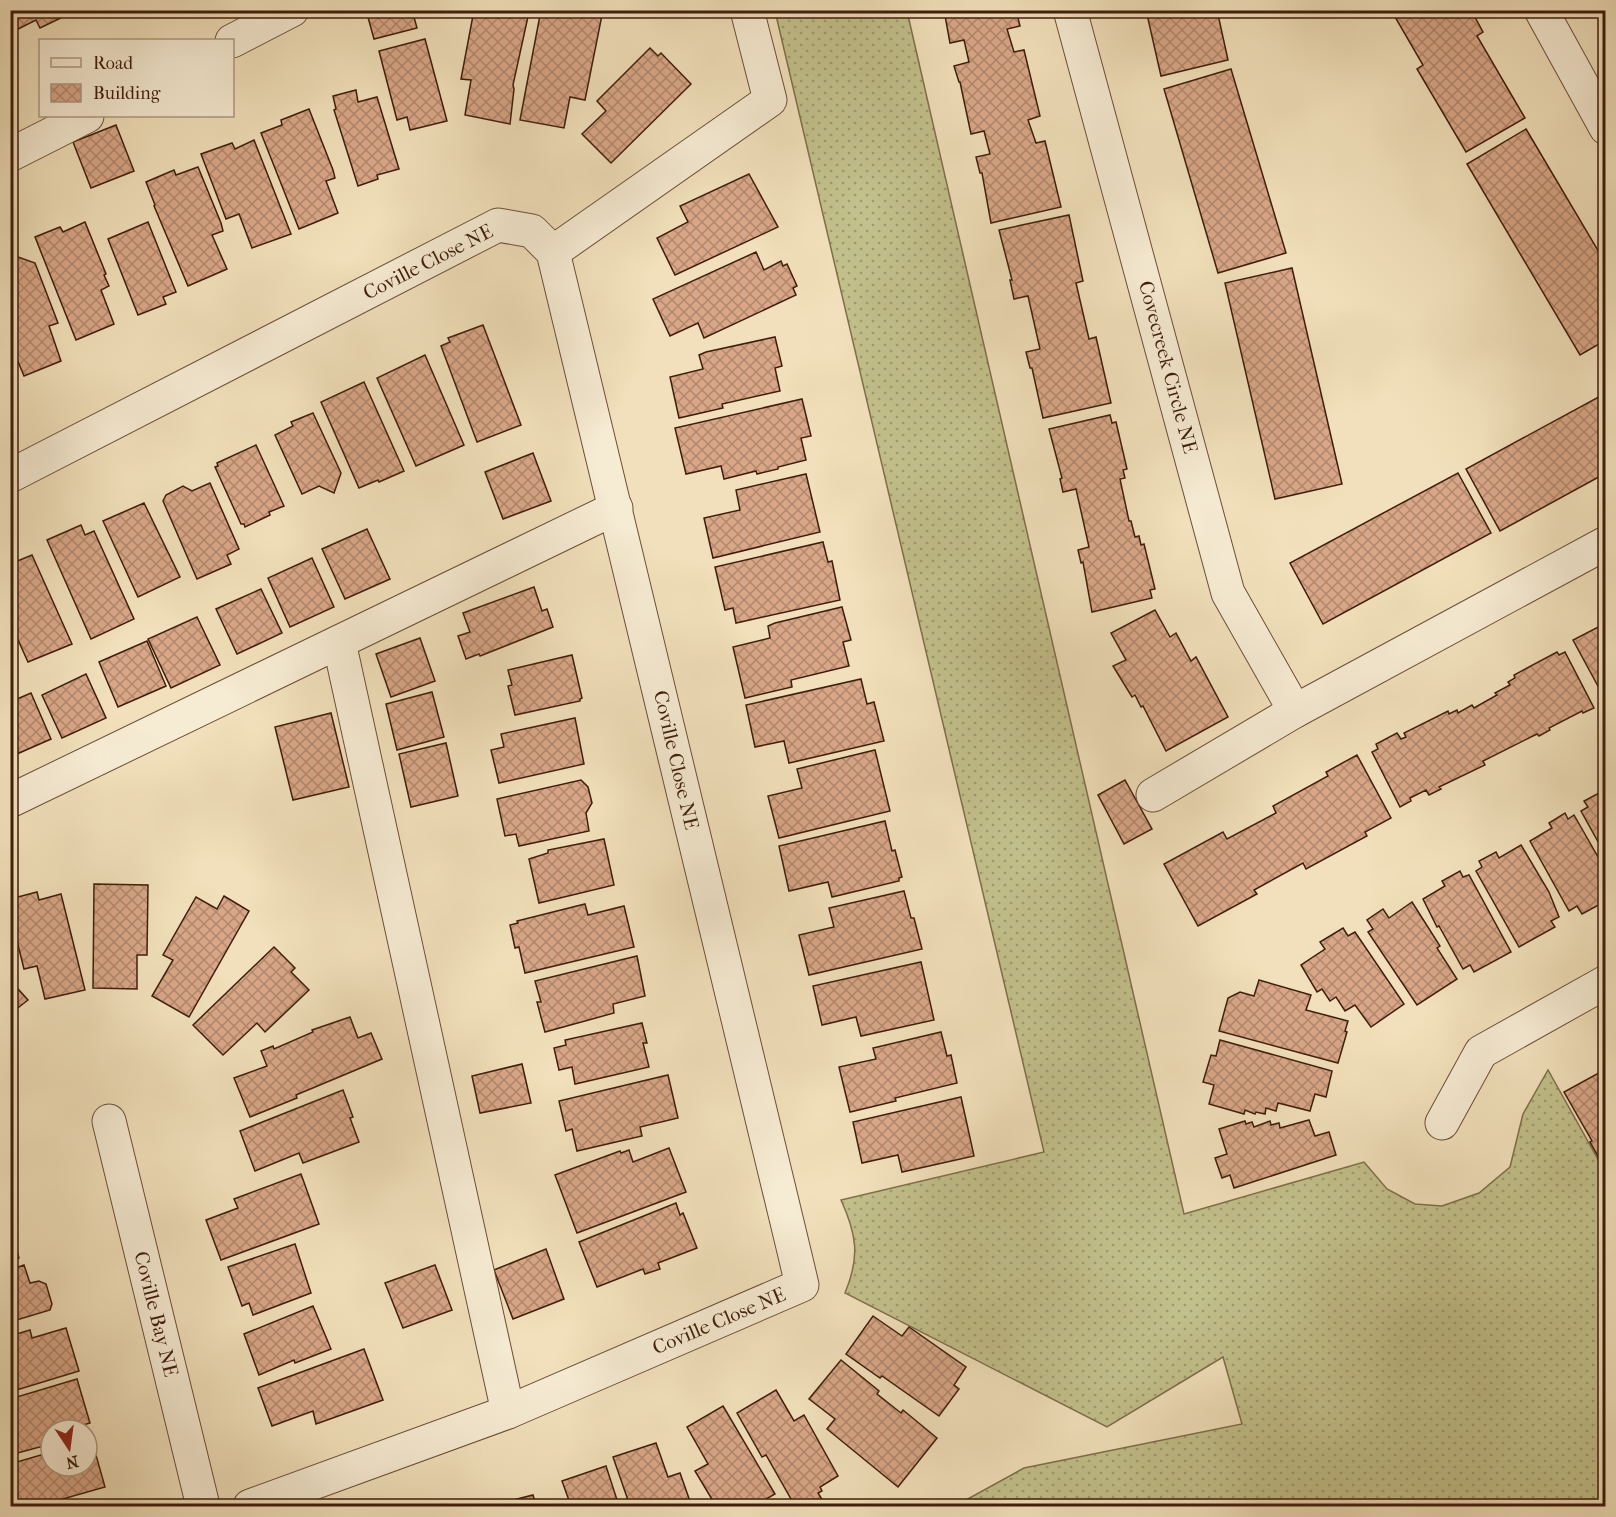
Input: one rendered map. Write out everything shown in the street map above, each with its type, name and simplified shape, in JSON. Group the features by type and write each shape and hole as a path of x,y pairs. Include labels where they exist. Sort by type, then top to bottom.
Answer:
{"street":[{"path":"234,40 292,10"},
{"path":"554,252 770,100 747,10"},
{"name":"Covecreek Circle NE","path":"1070,10 1228,592 1295,711"},
{"path":"1541,10 1605,128"},
{"path":"10,155 85,117"},
{"name":"Coville Close NE","path":"10,476 498,225 532,231 554,252 802,1285 508,1412 249,1506"},
{"path":"10,801 616,508"},
{"path":"1153,795 1295,711 1605,543"},
{"path":"339,642 508,1412"},
{"path":"1442,1123 1481,1052 1605,982"},
{"name":"Coville Bay NE","path":"109,1121 203,1506"}],"shaded area":[{"path":"775,11 907,11 1184,1214 1364,1162 1387,1189 1415,1204 1442,1206 1479,1193 1510,1167 1523,1114 1548,1070 1605,1172 1605,1506 955,1506 1024,1468 1242,1424 1223,1357 1107,1427 845,1293 853,1268 855,1246 841,1200 1044,1152"}],"building":[{"path":"10,10 70,10 71,13 40,28 36,20 12,32"},
{"path":"366,10 412,10 417,28 374,39"},
{"path":"474,10 529,12 513,85 510,124 465,115 471,80 461,79"},
{"path":"541,10 603,10 585,100 570,97 564,128 520,120"},
{"path":"944,10 1016,10 1020,26 1007,29 1014,52 1024,50 1040,116 1028,120 1036,143 1045,141 1061,207 991,223 982,173 980,173 976,157 990,154 984,131 971,134 960,82 954,66 969,62 964,40 950,43"},
{"path":"1146,10 1217,10 1228,60 1161,76"},
{"path":"1391,10 1471,10 1483,32 1477,36 1525,118 1466,152 1417,69 1423,65"},
{"path":"425,39 447,121 410,130 407,117 397,120 379,51"},
{"path":"650,48 658,56 661,53 691,84 611,163 582,134 606,111 597,101"},
{"path":"1231,69 1286,253 1218,273 1164,89"},
{"path":"356,90 358,102 377,97 399,169 377,175 378,179 358,186 334,110 336,109 333,96"},
{"path":"309,109 333,170 335,178 326,181 338,213 299,229 261,133 282,125 281,120"},
{"path":"116,125 134,171 91,188 73,142"},
{"path":"1526,129 1606,264 1606,340 1580,355 1467,164"},
{"path":"254,140 291,234 252,248 239,214 226,219 201,154 232,143 235,149"},
{"path":"198,167 221,223 223,231 212,235 227,269 188,286 146,182 174,170 176,175"},
{"path":"749,174 778,227 675,275 657,238 688,222 680,206"},
{"path":"1069,215 1083,281 1076,283 1089,339 1096,337 1111,403 1043,418 1032,368 1030,368 1026,352 1040,349 1028,296 1014,299 1010,280 1012,280 999,230"},
{"path":"85,222 106,274 104,275 109,286 101,290 114,324 76,340 35,237 60,227 63,232"},
{"path":"148,222 176,292 163,297 166,304 138,315 108,239"},
{"path":"756,252 764,270 781,261 783,266 787,264 797,286 793,288 796,295 704,338 698,323 670,336 653,299"},
{"path":"18,257 35,263 58,323 49,326 61,361 24,376 10,342 10,272"},
{"path":"1292,268 1342,484 1275,499 1225,283"},
{"path":"483,325 521,425 477,442 441,346 450,342 448,338"},
{"path":"775,337 782,366 775,368 780,391 722,404 723,408 679,418 670,377 703,369 699,355 706,352"},
{"path":"425,355 464,445 416,466 377,378"},
{"path":"364,382 404,471 359,488 321,402"},
{"path":"1606,393 1606,473 1500,531 1466,469"},
{"path":"802,399 811,436 801,438 806,460 757,474 756,471 724,479 721,466 686,474 675,428"},
{"path":"313,413 341,473 334,493 319,486 302,494 275,435 293,426 291,422"},
{"path":"1110,415 1112,423 1116,422 1127,469 1123,470 1125,478 1120,479 1129,521 1131,521 1135,537 1139,536 1141,545 1144,544 1155,589 1150,590 1152,598 1092,612 1083,562 1081,563 1078,550 1089,547 1076,489 1063,492 1060,479 1062,478 1049,429"},
{"path":"256,445 284,506 269,512 270,515 245,527 241,524 215,467 218,466 217,463"},
{"path":"533,453 551,501 503,519 485,472"},
{"path":"1458,473 1491,533 1323,624 1290,563"},
{"path":"806,474 820,532 713,558 704,518 740,510 736,490"},
{"path":"210,483 239,549 227,555 231,564 197,579 163,501 166,495 183,486 192,491"},
{"path":"144,503 180,577 138,597 103,521"},
{"path":"81,525 85,535 94,531 134,619 91,639 47,540"},
{"path":"367,529 390,579 345,599 322,549"},
{"path":"823,542 828,562 832,561 840,600 736,623 733,608 725,610 715,567"},
{"path":"32,555 72,644 28,662 10,622 10,564"},
{"path":"312,558 334,607 290,627 268,578"},
{"path":"534,587 542,611 547,609 553,627 480,656 479,654 466,659 458,636 470,632 463,613"},
{"path":"261,589 282,633 237,654 216,609"},
{"path":"842,607 851,640 843,642 849,666 791,680 792,687 745,698 733,647 770,638 768,626 775,623"},
{"path":"1155,610 1170,637 1176,633 1191,661 1196,657 1228,717 1166,751 1143,706 1141,707 1135,695 1132,697 1113,666 1126,660 1111,633"},
{"path":"197,617 220,665 171,688 148,639"},
{"path":"1606,623 1606,701 1573,640"},
{"path":"420,638 435,681 391,697 376,654"},
{"path":"147,641 166,686 118,707 99,662"},
{"path":"1557,652 1559,655 1565,652 1594,708 1583,713 1582,711 1549,728 1550,730 1539,736 1537,734 1483,761 1485,765 1439,787 1441,789 1429,795 1426,790 1410,798 1411,801 1400,807 1372,752 1378,749 1376,744 1397,733 1401,739 1406,737 1404,733 1448,711 1449,714 1457,710 1458,713 1472,705 1474,708 1510,685 1508,682 1515,678 1514,675"},
{"path":"572,655 582,698 580,701 515,715 508,686 512,685 508,670"},
{"path":"86,674 106,718 62,738 42,695"},
{"path":"861,679 867,704 874,702 884,741 789,763 784,741 755,747 746,705"},
{"path":"432,692 444,737 397,750 386,704"},
{"path":"31,693 51,739 10,757 10,702"},
{"path":"331,713 349,787 293,800 275,727"},
{"path":"575,718 584,764 499,783 491,750 504,747 501,734"},
{"path":"446,743 458,796 411,807 399,754"},
{"path":"875,750 890,811 779,838 768,796 802,788 797,769"},
{"path":"1357,755 1391,818 1365,832 1367,836 1306,869 1303,863 1254,890 1257,894 1198,926 1164,864 1223,832 1227,839 1276,813 1273,806 1328,776 1326,772"},
{"path":"581,780 588,787 592,803 586,813 589,831 519,846 516,834 505,836 497,799"},
{"path":"1125,780 1152,829 1124,844 1098,795"},
{"path":"1601,792 1606,798 1606,856 1581,811 1588,807 1584,801"},
{"path":"1565,813 1568,819 1574,815 1606,871 1606,901 1582,914 1577,906 1569,911 1530,841 1552,828 1549,823"},
{"path":"885,821 892,851 895,850 902,877 899,881 832,897 828,882 789,891 779,846"},
{"path":"604,839 614,885 539,903 529,859 548,853 548,850"},
{"path":"1521,845 1549,892 1559,917 1551,921 1555,927 1519,947 1476,871 1482,867 1479,861 1496,852 1499,858"},
{"path":"1460,871 1463,877 1469,875 1511,952 1474,972 1470,965 1463,969 1423,899 1445,886 1442,881"},
{"path":"94,884 148,885 147,955 137,955 137,989 93,988"},
{"path":"904,891 922,949 809,975 799,935 834,927 829,908"},
{"path":"37,892 39,900 61,894 85,990 45,999 37,966 24,969 10,913 10,899"},
{"path":"224,896 249,911 189,1017 152,996 173,960 163,955 196,897 217,909"},
{"path":"1412,902 1440,946 1437,948 1457,979 1417,1005 1368,932 1373,929 1367,920 1383,909 1389,918"},
{"path":"585,904 588,915 624,906 634,947 525,973 519,947 515,948 510,925 518,923 517,921"},
{"path":"1343,928 1348,936 1355,932 1404,1004 1371,1027 1355,1005 1345,1011 1336,997 1330,1001 1322,989 1317,992 1301,965 1325,949 1320,942"},
{"path":"274,947 295,968 291,972 309,990 265,1032 257,1023 223,1055 193,1025"},
{"path":"637,956 645,996 613,1004 614,1013 545,1032 537,1002 541,1002 535,981"},
{"path":"921,962 934,1020 861,1036 856,1017 822,1025 813,986"},
{"path":"10,980 28,1000 10,1014"},
{"path":"1259,980 1311,995 1306,1010 1348,1021 1338,1063 1219,1031 1228,998 1240,992 1254,996"},
{"path":"350,1017 358,1038 371,1033 382,1059 250,1117 234,1078 267,1066 261,1051 273,1046 274,1049 313,1032 312,1030"},
{"path":"642,1023 647,1043 643,1043 649,1067 575,1084 572,1067 559,1070 554,1048 566,1045 565,1040"},
{"path":"941,1032 947,1056 951,1055 957,1083 850,1112 839,1067 876,1059 873,1048"},
{"path":"1220,1040 1332,1071 1326,1097 1315,1094 1310,1111 1278,1103 1276,1111 1266,1108 1265,1114 1256,1112 1255,1114 1245,1110 1244,1114 1209,1104 1214,1085 1203,1082 1211,1055 1216,1056"},
{"path":"522,1064 531,1103 480,1113 472,1076"},
{"path":"1606,1069 1606,1163 1602,1158 1600,1160 1590,1142 1592,1141 1564,1092"},
{"path":"668,1075 678,1118 640,1127 642,1136 577,1151 572,1129 566,1131 559,1101"},
{"path":"343,1090 359,1142 303,1163 299,1153 255,1171 240,1131"},
{"path":"961,1097 974,1156 902,1172 898,1155 862,1163 853,1122"},
{"path":"1309,1120 1315,1136 1329,1132 1336,1155 1234,1188 1230,1175 1222,1178 1215,1158 1227,1154 1219,1129 1245,1121 1246,1124 1252,1122 1254,1127 1270,1121 1271,1125 1279,1123 1280,1128"},
{"path":"669,1148 686,1192 577,1233 555,1175 620,1151 621,1153 629,1150 633,1162"},
{"path":"301,1174 319,1224 221,1260 206,1220 238,1208 234,1199"},
{"path":"676,1203 680,1215 683,1213 697,1248 658,1263 660,1269 645,1274 643,1269 597,1287 579,1242"},
{"path":"10,1230 19,1258 10,1261"},
{"path":"295,1244 311,1293 253,1315 249,1303 242,1306 228,1267"},
{"path":"546,1249 564,1299 513,1319 494,1270"},
{"path":"24,1265 30,1283 39,1281 46,1284 52,1304 50,1310 10,1322 10,1270"},
{"path":"435,1265 452,1310 403,1328 385,1283"},
{"path":"313,1306 331,1349 295,1363 294,1360 259,1375 244,1334"},
{"path":"873,1316 902,1336 909,1327 966,1367 954,1385 959,1389 939,1416 846,1354"},
{"path":"66,1328 79,1371 10,1392 10,1336 30,1330 32,1338"},
{"path":"364,1349 383,1400 316,1424 313,1411 272,1426 258,1388"},
{"path":"841,1360 879,1391 877,1394 901,1413 903,1410 937,1438 898,1487 827,1429 835,1419 809,1399"},
{"path":"77,1379 89,1418 39,1418 39,1447 10,1455 10,1399"},
{"path":"776,1390 794,1421 804,1415 838,1476 820,1487 822,1491 818,1493 826,1506 801,1506 799,1504 795,1506 766,1455 762,1457 737,1413"},
{"path":"723,1406 775,1494 754,1506 716,1506 695,1471 708,1464 687,1427"},
{"path":"656,1443 668,1477 680,1473 691,1504 694,1502 695,1506 630,1506 613,1457"},
{"path":"39,1456 39,1478 99,1478 99,1466 105,1487 38,1506 10,1506 10,1464"},
{"path":"606,1466 619,1506 571,1506 562,1481"},
{"path":"533,1495 536,1506 490,1506"}]}
